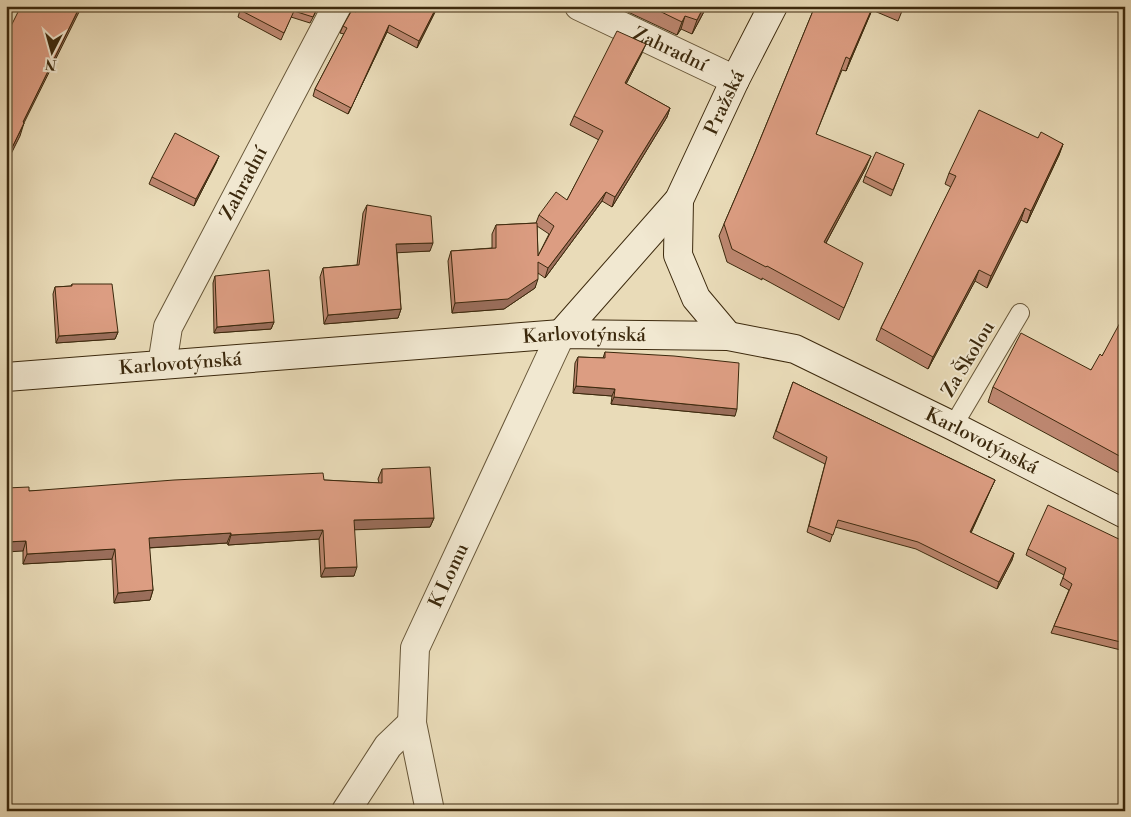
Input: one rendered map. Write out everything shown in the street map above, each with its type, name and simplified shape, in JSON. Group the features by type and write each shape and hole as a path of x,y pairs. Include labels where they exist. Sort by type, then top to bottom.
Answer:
{"street":[{"name":"Zahradní","path":"162,365 168,327 337,6"},
{"name":"Zahradní","path":"579,6 735,80"},
{"name":"Pražská","path":"561,334 679,200 735,80 773,6"},
{"name":"Pražská","path":"679,200 678,255 696,298 728,336"},
{"name":"Karlovotýnská","path":"6,377 561,334 728,336 795,348 1125,514"},
{"name":"K Lomu","path":"430,811 412,723 415,648 561,334"},
{"path":"346,811 388,746 412,723"}],"lane":[{"name":"Za Školou","path":"953,426 1020,314"}],"building":[{"path":"21,6 80,6 6,160 6,36"},
{"path":"242,6 318,6 313,17 294,11 284,33 240,10"},
{"path":"358,6 437,6 419,41 389,25 351,108 315,89 347,28 343,26 352,10 356,12"},
{"path":"649,6 704,6 697,20 685,16 682,22"},
{"path":"815,6 873,6 850,59 846,57 816,134 871,156 824,242 863,263 844,308 732,249 724,224"},
{"path":"617,31 646,44 625,83 670,108 615,197 606,192 548,268 538,262 538,279 508,299 455,303 451,251 496,248 496,225 537,223 538,256 554,226 539,215 556,192 567,200 603,131 574,116"},
{"path":"979,110 1038,138 1041,132 1063,144 1031,211 1025,208 991,276 979,270 933,357 881,328 956,176 949,173"},
{"path":"175,133 219,156 196,199 152,177"},
{"path":"876,152 904,164 893,190 865,176"},
{"path":"367,205 431,216 433,243 396,244 401,309 328,315 323,268 359,265"},
{"path":"269,270 274,322 217,327 215,276"},
{"path":"72,284 112,284 118,332 59,336 55,287 72,286"},
{"path":"1122,319 1125,321 1125,459 993,387 1021,333 1091,370 1100,354 1102,356"},
{"path":"605,352 674,356 739,363 737,409 614,397 615,389 576,386 578,357 605,358"},
{"path":"793,382 995,480 970,532 1014,553 999,582 918,542 838,520 833,535 809,526 827,457 776,431"},
{"path":"430,467 434,518 354,520 357,567 325,568 323,530 149,538 153,590 118,593 115,549 27,554 26,541 6,542 6,488 29,487 29,491 174,480 323,473 324,480 382,483 382,469"},
{"path":"1048,505 1125,542 1125,643 1054,626 1072,584 1063,578 1066,568 1028,549"}]}
